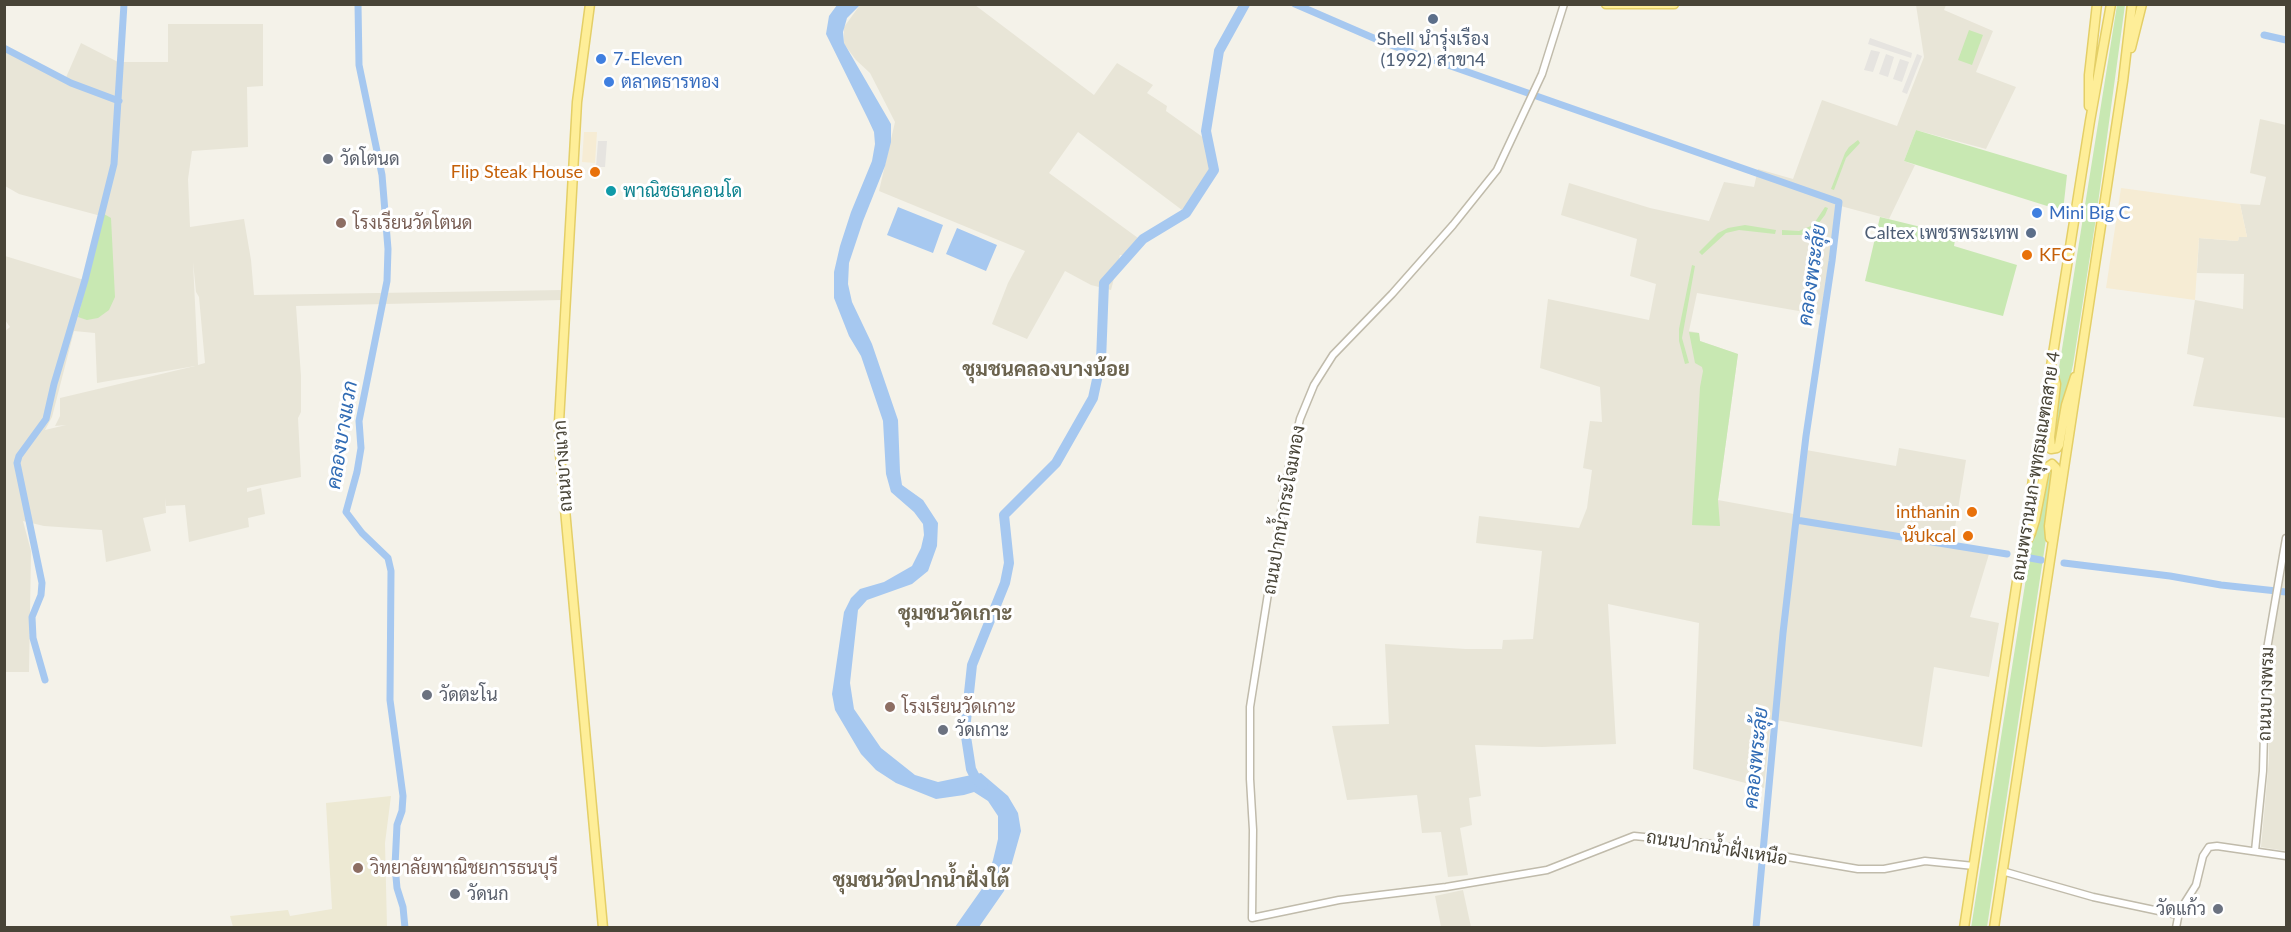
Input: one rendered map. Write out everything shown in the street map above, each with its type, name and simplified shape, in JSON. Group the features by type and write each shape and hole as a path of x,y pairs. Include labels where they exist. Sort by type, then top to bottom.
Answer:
{"main road":[{"name":"ถนนบางแวก","path":"590,4 576,108 559,422 603,927"},
{"path":"1606,4 1674,4"},
{"path":"2090,121 2089,75 2097,4"},
{"name":"ถนนพรานนก-พุทธมณฑลสาย 4","path":"1964,927 2090,121 2111,4"},
{"name":"ถนนพรานนก-พุทธมณฑลสาย 4","path":"1994,927 2123,81 2132,4"},
{"path":"2123,81 2142,4"},
{"path":"2051,369 2056,384 2049,446 2054,449 2059,445 2069,391 2079,371"},
{"path":"2022,550 2031,533 2045,469 2052,464 2056,468 2049,526 2052,547"}],"street":[{"name":"ถนนปากน้ำกระโจมทอง","path":"1252,918 1253,830 1250,707 1286,480 1300,419 1314,385 1333,354 1392,294 1453,225 1497,170 1531,102 1564,4"},
{"name":"ถนนบางพรม","path":"2254,851 2263,763 2264,676 2286,538"},
{"name":"ถนนปากน้ำฝั่งเหนือ","path":"1252,918 1339,900 1446,887 1547,870 1634,836 1677,839 1760,854 1866,869 1893,868 1925,861 1974,866"},
{"path":"2176,927 2179,912 2196,885 2206,850 2217,846 2286,856"},
{"path":"2002,871 2093,897 2173,914 2179,912"}],"shaded area":[{"path":"860,5 975,5 1094,95 1117,63 1153,85 1147,93 1167,106 1166,111 1204,138 1214,170 1186,213 1078,132 1049,173 1138,238 1124,255 1120,255 1111,290 1091,285 1065,271 1027,339 992,324 1008,283 1025,251 879,191 895,122 870,73 844,44 844,27"},
{"path":"1916,5 1946,5 1944,10 1993,31 1976,72 2016,87 1986,149 1916,130 1904,161 1915,165 1889,219 1837,205 1821,315 1697,293 1689,331 1699,333 1700,341 1738,354 1718,500 1799,515 1806,450 1896,466 1899,448 1966,460 1952,546 1989,554 1970,617 1999,623 1989,677 1934,667 1922,747 1771,719 1764,788 1693,769 1699,623 1608,604 1616,744 1542,747 1475,745 1481,796 1469,798 1472,825 1460,828 1468,875 1448,877 1441,832 1422,833 1417,795 1347,800 1332,726 1389,724 1385,644 1502,649 1503,640 1533,639 1542,551 1476,543 1479,516 1579,528 1587,508 1592,470 1583,468 1590,421 1602,422 1600,387 1540,368 1548,299 1649,320 1656,284 1630,276 1637,239 1561,215 1569,183 1650,208 1709,221 1724,182 1754,187 1758,169 1793,179 1822,100 1897,126 1924,57"},
{"path":"168,24 263,24 263,86 247,87 248,147 192,151 188,179 190,227 244,219 254,295 563,290 562,300 296,306 301,376 301,412 298,418 301,477 247,488 247,492 261,488 265,514 248,518 249,527 189,542 185,505 166,506 165,498 166,513 143,518 151,551 106,562 102,530 44,526 23,521 31,551 29,672 5,672 4,332 10,327 5,320 5,256 84,280 101,216 19,194 5,186 5,48 64,82 81,43 118,62 168,62","holes":["193,262 196,292 199,297 205,363 198,365","74,331 95,333 97,383 195,366 60,398 60,416 55,426 66,425 45,430 52,417"]},
{"path":"1870,38 1912,53 1911,58 1868,44"},
{"path":"1871,50 1880,52 1873,72 1864,70"},
{"path":"1886,54 1894,57 1888,77 1879,74"},
{"path":"1917,54 1922,56 1907,94 1902,92"},
{"path":"1900,59 1909,62 1902,82 1893,79"},
{"path":"2260,119 2286,125 2286,418 2193,406 2204,358 2187,354 2195,300 2243,309 2244,274 2197,273 2199,238 2238,241 2239,237 2247,237 2240,204 2260,205 2266,177 2250,173"},
{"path":"584,132 597,132 595,163 582,162"},
{"path":"598,141 607,141 605,167 596,167"},
{"path":"2121,188 2240,204 2247,237 2239,237 2238,241 2199,238 2195,300 2106,288"},
{"path":"2286,565 2286,851 2261,847 2269,760 2269,691 2273,633"},
{"name":"วิทยาลัยพาณิชยการธนบุรี","path":"391,796 385,843 387,927 233,927 230,916 288,910 290,916 332,909 326,803"},
{"path":"1463,890 1471,927 1441,927 1435,896"}],"green space":[{"path":"2117,5 2125,5 2096,218 2073,365 2055,444 2058,374"},
{"path":"1969,30 1983,35 1972,65 1958,60"},
{"path":"1916,130 2067,175 2063,211 1904,161"},
{"path":"1858,140 1860,143 1846,158 1834,190 1831,189 1845,153"},
{"path":"1825,207 1828,208 1825,215 1814,229 1801,235 1782,235 1782,230 1799,231 1813,225"},
{"path":"104,214 111,218 115,297 109,310 98,318 87,320 78,317"},
{"path":"1880,217 1921,227 1955,240 1954,246 2017,265 2003,316 1865,281"},
{"path":"1745,225 1776,230 1775,234 1739,230 1726,233 1702,255 1699,252 1718,233 1728,228"},
{"path":"1692,265 1695,266 1682,338 1689,363 1685,364 1679,341 1679,329"},
{"path":"1689,332 1699,333 1700,341 1738,354 1718,500 1720,526 1692,525 1700,387 1703,371 1702,367 1695,363"},
{"path":"2049,468 2052,470 2052,477 2046,539 1987,927 1971,928 2032,540"}],"water":[{"path":"837,5 860,5 847,18 843,32 844,43 891,124 891,142 885,166 849,263 848,284 852,302 872,344 898,420 902,485 923,500 938,523 937,546 928,571 912,584 867,600 858,610 850,683 854,709 881,748 915,775 938,782 981,773 1008,796 1018,813 1021,831 1004,891 979,927 955,927 986,883 998,839 998,816 988,801 974,792 936,799 896,783 876,770 861,754 835,710 832,694 844,612 851,598 860,589 884,582 912,566 921,548 924,535 923,524 914,512 891,492 886,474 883,421 861,356 849,336 834,298 834,272 840,246 872,161 875,144 874,132 826,34 829,16"},
{"path":"898,207 943,225 933,253 887,235"},
{"path":"957,228 997,245 986,271 946,254"}],"waterway":[{"path":"45,680 33,638 32,617 41,595 42,583 17,463 19,456 46,419 85,280 114,164 124,4"},
{"name":"คลองบางแวก","path":"358,4 359,65 382,175 388,249 387,281 359,421 361,448 346,512 362,533 388,558 391,571 390,700 403,796 402,811 397,825 395,866 405,928"},
{"path":"983,785 976,779 971,769 965,730 972,665 1005,583 1009,563 1004,515 1056,463 1093,398 1101,361 1104,283 1143,239 1186,213 1214,170 1206,131 1219,51 1245,4"},
{"name":"คลองพระลุ้ย","path":"1295,4 1385,43 1839,202 1806,436 1783,633 1756,928"},
{"path":"2264,35 2286,40"},
{"path":"4,48 71,83 119,101"},
{"path":"1796,520 2007,554"},
{"path":"2030,558 2041,560"},
{"path":"2064,563 2286,592"}],"place":[{"name":"Shell นำรุ่งเรือง (1992) สาขา4","path":"1433,19"},
{"name":"7-Eleven","path":"601,59"},
{"name":"ตลาดธารทอง","path":"609,82"},
{"name":"วัดโตนด","path":"328,159"},
{"name":"Flip Steak House","path":"595,172"},
{"name":"พาณิชธนคอนโด","path":"611,191"},
{"name":"Mini Big C","path":"2037,213"},
{"name":"โรงเรียนวัดโตนด","path":"341,223"},
{"name":"Caltex เพชรพระเทพ","path":"2031,233"},
{"name":"KFC","path":"2027,255"},
{"name":"inthanin","path":"1972,512"},
{"name":"นับkcal","path":"1968,536"},
{"name":"วัดตะโน","path":"427,695"},
{"name":"โรงเรียนวัดเกาะ","path":"890,707"},
{"name":"วัดเกาะ","path":"943,730"},
{"name":"วิทยาลัยพาณิชยการธนบุรี","path":"358,868"},
{"name":"วัดนก","path":"455,894"},
{"name":"วัดแก้ว","path":"2218,909"}],"district":[{"name":"ชุมชนคลองบางน้อย","path":"1046,370"},
{"name":"ชุมชนวัดเกาะ","path":"955,614"},
{"name":"ชุมชนวัดปากน้ำฝั่งใต้","path":"921,881"}]}
